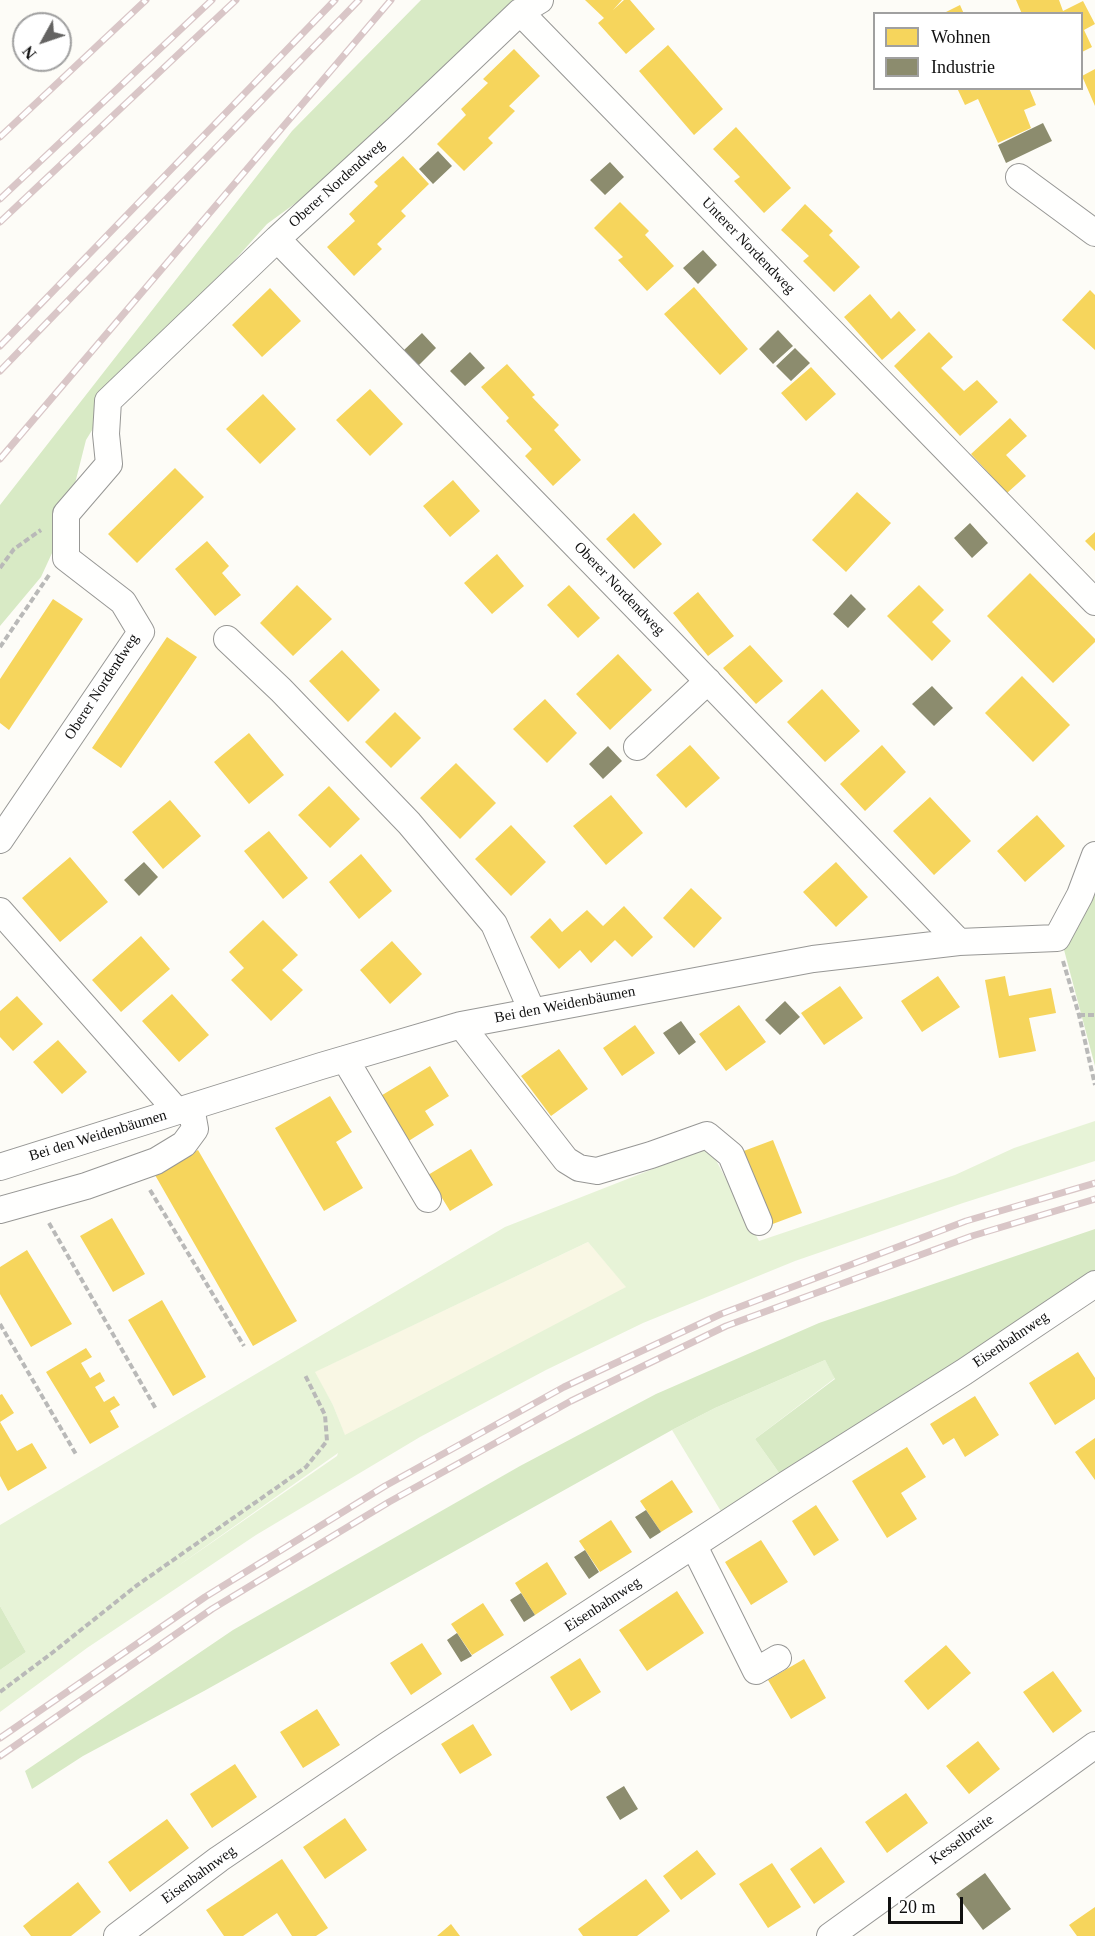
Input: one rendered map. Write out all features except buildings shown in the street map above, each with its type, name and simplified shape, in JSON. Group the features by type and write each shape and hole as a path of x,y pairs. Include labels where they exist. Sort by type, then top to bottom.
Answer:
{"street":[{"name":"Unterer Nordendweg","path":"397,129 530,6 1095,602"},
{"name":"Oberer Nordendweg","path":"66,514 109,464 106,434 108,401 277,239 397,129"},
{"path":"1019,177 1095,233"},
{"name":"Oberer Nordendweg","path":"277,239 959,942"},
{"path":"66,514 66,558"},
{"name":"Oberer Nordendweg","path":"0,840 141,632 123,602 66,558"},
{"path":"226,639 281,690 409,823 494,924 531,1011"},
{"path":"637,747 708,681"},
{"path":"1057,938 1080,895 1095,855"},
{"path":"0,911 184,1109 195,1129 184,1144 156,1161 86,1186 0,1210"},
{"name":"Bei den Weidenbäumen","path":"0,1167 461,1024 813,959 959,942 1057,938"},
{"path":"461,1024 566,1160 579,1168 597,1171 707,1135 731,1155 759,1222"},
{"path":"345,1059 428,1198"},
{"name":"Eisenbahnweg","path":"117,1936 219,1859 388,1744 964,1372 1095,1284"},
{"path":"694,1546 756,1671 778,1658"},
{"name":"Kesselbreite","path":"830,1936 1095,1744"}],"path":[{"path":"0,568 14,549 66,514"},
{"path":"0,647 53,568 66,558"},
{"path":"1057,938 1079,1015 1095,1085"},
{"path":"1079,1015 1095,1015"},
{"path":"137,1168 244,1346"},
{"path":"35,1200 156,1409"},
{"path":"0,1324 77,1456"},
{"path":"0,1692 136,1586 306,1467 327,1441 325,1415 305,1376"}],"shaded area":[{"path":"588,1242 627,1287 345,1436 333,1405 314,1372"}],"green space":[{"path":"421,0 540,0 397,129 267,224 113,396 86,440 64,527 41,577 0,626 0,505 292,131"},
{"path":"1095,882 1095,1066 1063,946"},
{"path":"1095,1121 1095,1161 963,1203 795,1261 643,1323 546,1370 420,1437 256,1535 87,1648 0,1712 0,1670 26,1652 0,1606 0,1525 505,1227 709,1147 759,1241 955,1175 1014,1148","holes":["588,1242 626,1287 345,1435 333,1405 315,1372","338,1453 337,1456 175,1568"]},
{"path":"1095,1229 1095,1298 787,1484 755,1439 835,1379 825,1360 715,1408 672,1430 83,1756 32,1789 25,1771 233,1630 520,1466 656,1394 819,1323"},
{"path":"825,1360 835,1378 755,1439 787,1484 728,1523 672,1430 715,1408"},
{"path":"0,1606 26,1652 0,1670"}],"railway":[{"path":"0,137 146,0"},
{"path":"0,199 212,0"},
{"path":"0,222 236,0"},
{"path":"0,346 335,0"},
{"path":"0,371 359,0"},
{"path":"0,459 391,0"},
{"path":"0,1738 205,1597 385,1486 564,1387 721,1314 966,1221 1095,1183"},
{"path":"0,1756 212,1609 389,1502 571,1401 726,1326 972,1236 1095,1199"}]}
